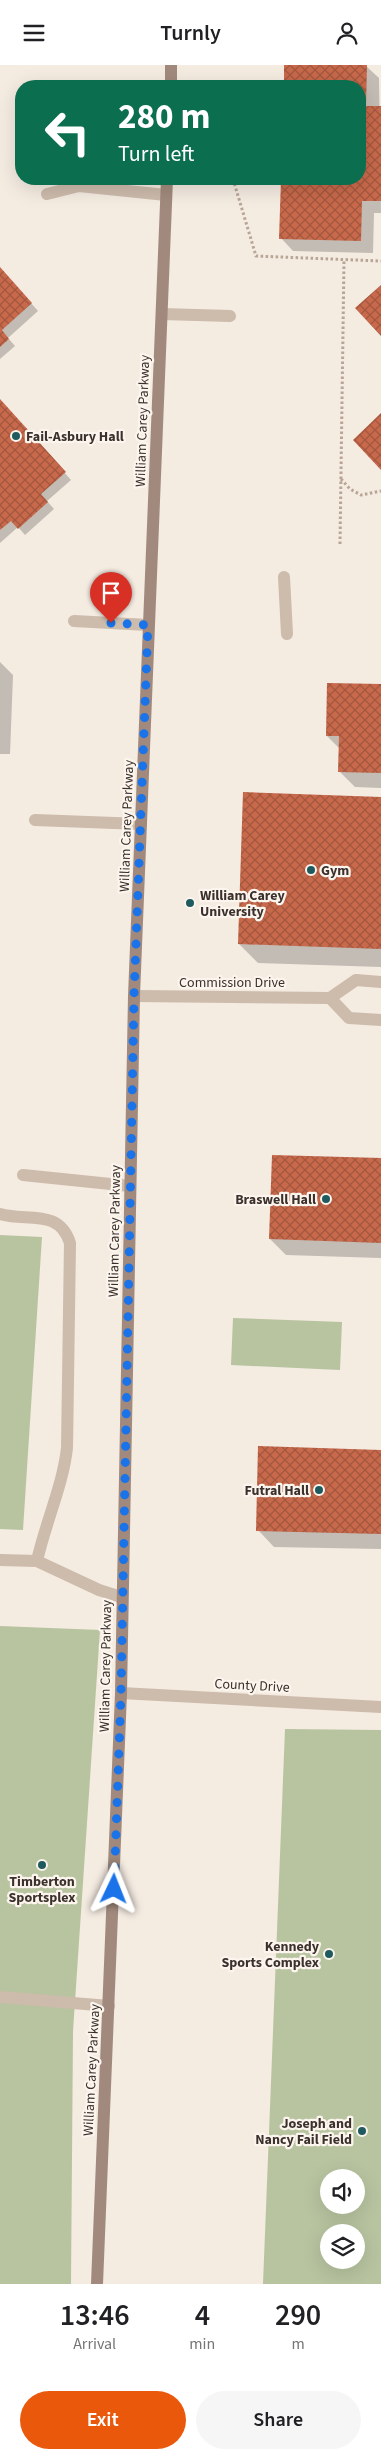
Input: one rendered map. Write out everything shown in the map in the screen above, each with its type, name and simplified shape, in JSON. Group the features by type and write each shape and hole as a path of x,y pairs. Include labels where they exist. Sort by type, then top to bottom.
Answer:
{"street":[{"path":"171,65 171,80"},
{"path":"47,194 72,185"},
{"path":"100,185 166,195"},
{"name":"William Carey Parkway","path":"97,2284 121,1693 121,1597 134,997 167,185"},
{"path":"162,314 230,316"},
{"path":"284,577 287,634"},
{"path":"74,621 148,625"},
{"path":"35,820 141,825"},
{"path":"381,982 356,980 330,998 349,1018 381,1020"},
{"name":"Commission Drive","path":"134,997 330,998"},
{"path":"23,1175 130,1186"},
{"path":"0,1214 54,1222 67,1233 70,1243 67,1448 65,1467 49,1513 37,1561"},
{"path":"0,1560 37,1561 99,1590 121,1597"},
{"name":"County Drive","path":"121,1693 381,1707"},
{"path":"0,1997 109,2006"}],"path":[{"path":"235,185 256,257 381,261"},
{"path":"340,544 344,260"},
{"path":"341,478 350,489 361,495 378,494 381,491"}],"green space":[{"path":"0,1235 42,1237 23,1530 0,1529"},
{"path":"233,1318 342,1322 340,1370 231,1365"},
{"name":"Timberton Sportsplex","path":"0,1626 100,1630 73,2031 71,2284 0,2284"},
{"name":"Kennedy Sports Complex","path":"285,1729 381,1730 381,2284 263,2284"}],"building":[{"path":"284,65 367,65 366,106 366,80 284,80"},
{"path":"366,106 381,106 381,201 362,201 361,241 279,239 281,185 366,185"},
{"path":"0,267 32,303 2,330 9,339 0,347"},
{"path":"381,285 381,336 355,308"},
{"name":"Fail-Asbury Hall","path":"0,399 66,472 41,494 48,502 18,529 11,521 0,530"},
{"path":"381,413 381,470 353,440"},
{"path":"327,683 381,684 381,773 338,772 339,736 326,736"},
{"name":"Gym","path":"243,792 381,797 381,949 238,944"},
{"name":"Braswell Hall","path":"272,1155 381,1158 381,1243 269,1239"},
{"name":"Futral Hall","path":"258,1446 381,1450 381,1534 256,1531"}],"place":[{"name":"Fail-Asbury Hall","path":"16,436"},
{"name":"Gym","path":"311,870"},
{"name":"William Carey University","path":"190,903"},
{"name":"Braswell Hall","path":"326,1199"},
{"name":"Futral Hall","path":"319,1490"},
{"name":"Timberton Sportsplex","path":"42,1865"},
{"name":"Kennedy Sports Complex","path":"329,1954"},
{"name":"Joseph and Nancy Fail Field","path":"362,2131"}],"route":[{"path":"111,623 148,625 134,997 121,1597 121,1693 114,1889"}]}
